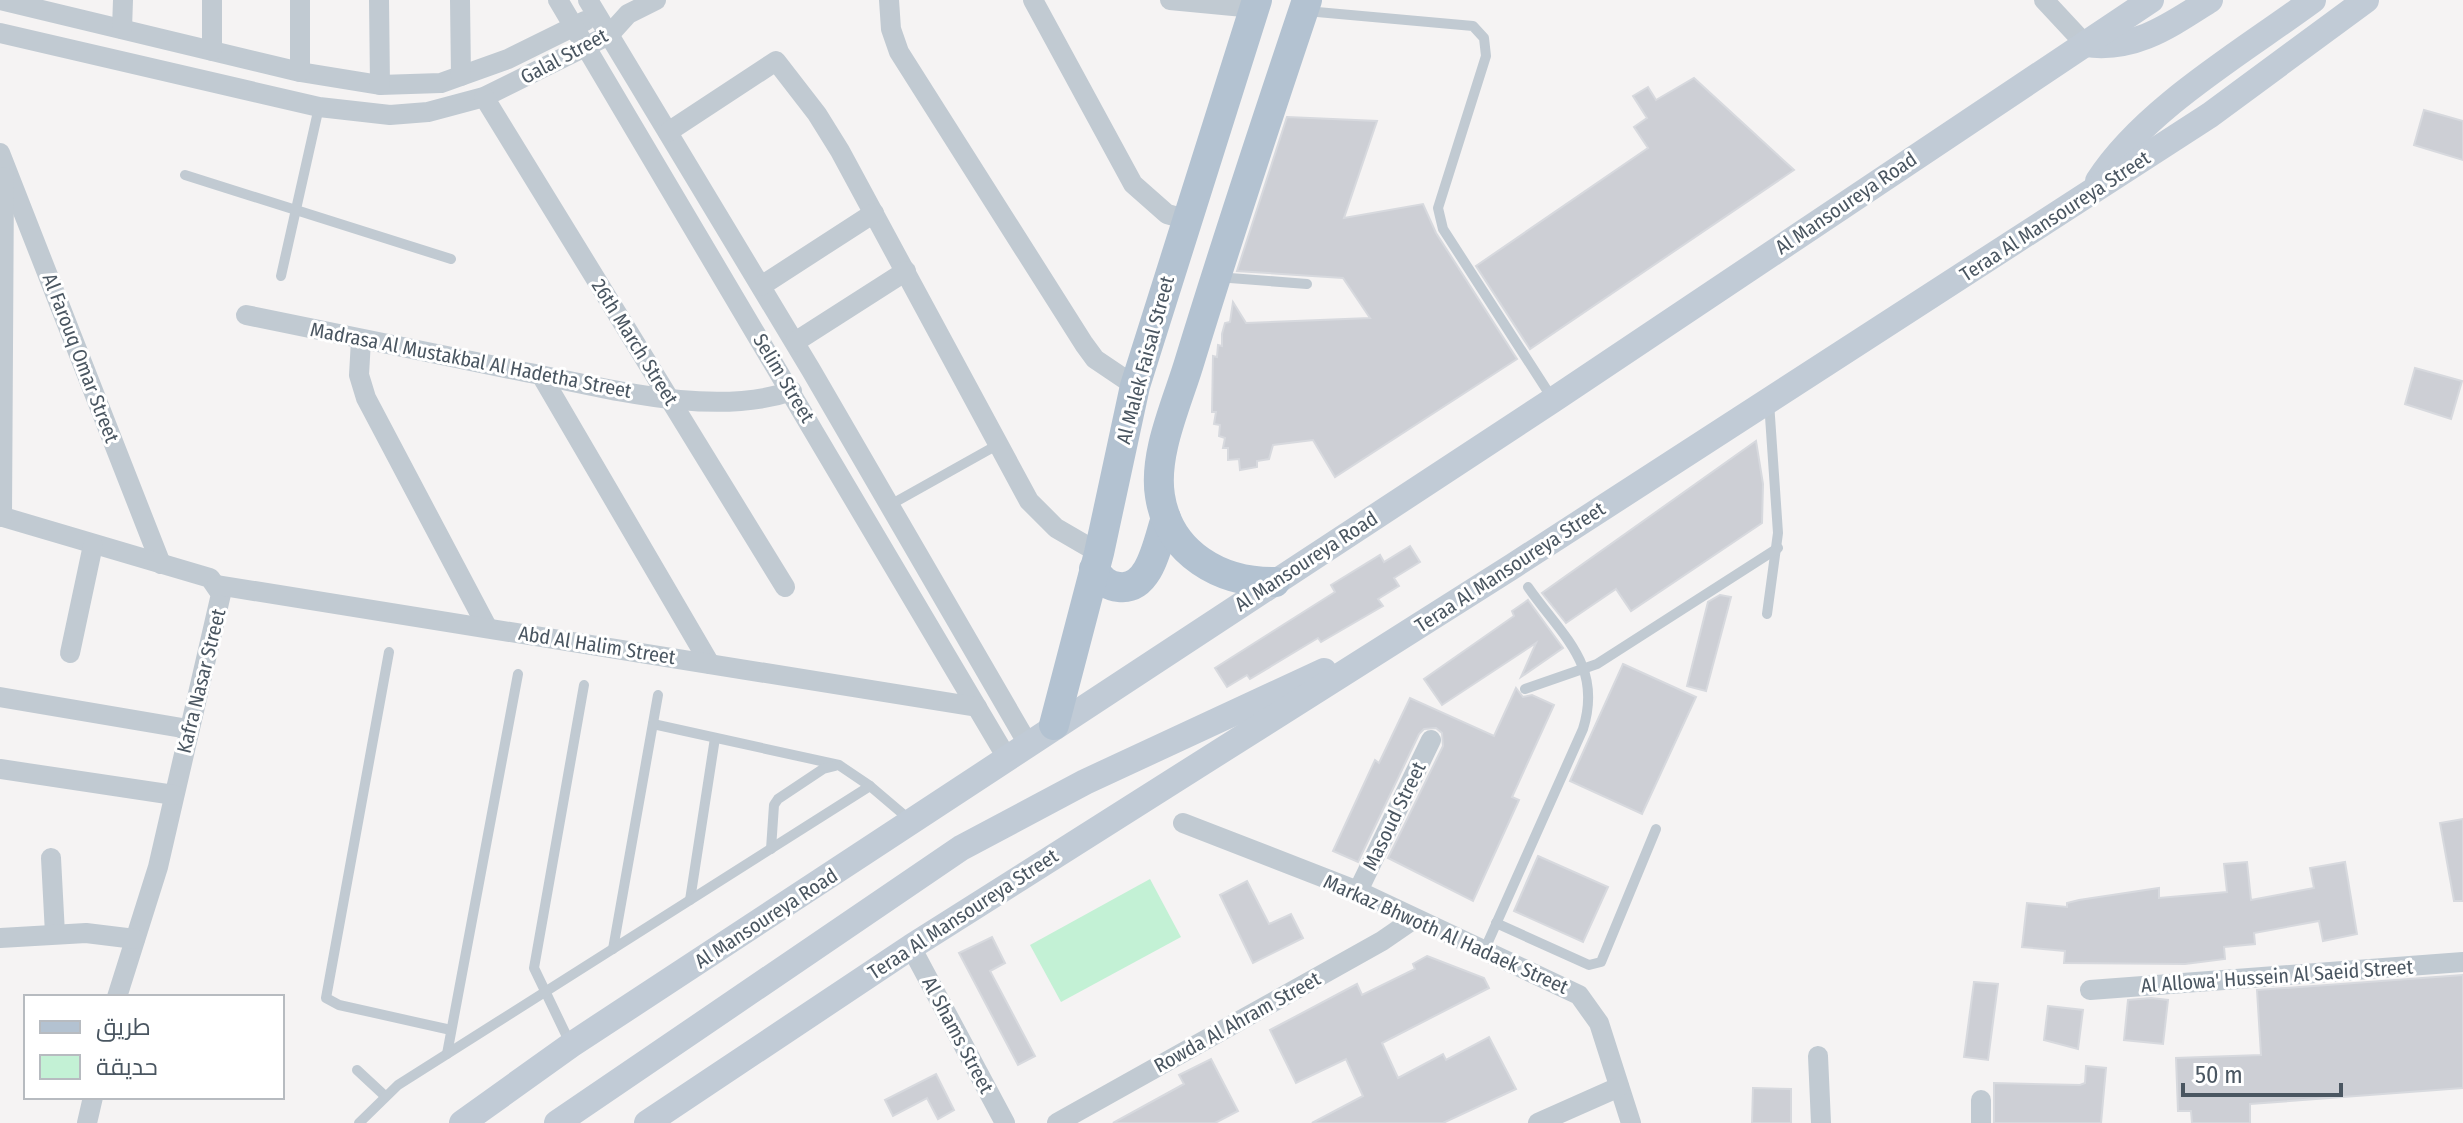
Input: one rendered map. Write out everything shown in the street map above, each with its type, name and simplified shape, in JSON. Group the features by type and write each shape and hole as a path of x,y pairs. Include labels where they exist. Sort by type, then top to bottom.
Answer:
{"main road":[{"name":"Al Mansoureya Road","path":"462,1123 571,1045 1553,400 2151,0"},
{"path":"2085,44 2117,46 2148,38 2210,0"},
{"path":"2089,194 2113,160 2144,127 2313,0"},
{"name":"Teraa Al Mansoureya Street","path":"647,1123 911,947 1365,660 2210,115 2366,0"},
{"name":"Al Malek Faisal Street","path":"1054,725 1096,561 1135,386 1185,219 1256,4"},
{"name":"Al Malek Faisal Street","path":"1275,582 1241,580 1210,569 1177,538 1166,518 1159,472 1215,277 1305,5"},
{"path":"1096,561 1110,585 1126,587 1140,581 1149,568 1166,518"},
{"path":"557,1123 961,848 1085,782 1308,677 1365,660"}],"street":[{"name":"Galal Street","path":"0,0 300,72 380,85 441,83 461,76 574,27 592,8 628,14"},
{"path":"122,29 123,0"},
{"path":"212,0 212,51"},
{"path":"300,0 300,72"},
{"path":"379,0 380,85"},
{"path":"460,0 461,76"},
{"name":"Selim Street","path":"558,0 977,707 1017,751"},
{"path":"628,14 656,0"},
{"path":"889,0 891,29 899,52 1084,344 1095,359 1135,386"},
{"path":"1033,0 1133,184 1167,214 1185,219"},
{"path":"1170,0 1256,4"},
{"path":"2044,0 2085,44"},
{"name":"Selim Street","path":"592,8 890,505 1017,751"},
{"name":"Galal Street","path":"0,33 319,107 403,114 428,112 484,97 587,48 609,35 628,14"},
{"path":"668,132 776,61 817,114 874,213 1029,501 1096,561"},
{"name":"26th March Street","path":"484,97 785,587"},
{"path":"1,517 2,158"},
{"name":"Al Farouq Omar Street","path":"2,158 161,564"},
{"path":"761,286 874,213"},
{"path":"795,342 906,271"},
{"name":"Madrasa Al Mustakbal Al Hadetha Street","path":"246,315 541,375 669,397 741,402 764,400 792,391"},
{"path":"361,340 358,363 366,398 487,627"},
{"path":"541,375 710,664"},
{"name":"Kafra Nasar Street","path":"1,517 210,578 217,585 221,604 188,729 158,867 118,995"},
{"path":"70,653 93,545"},
{"name":"Abd Al Halim Street","path":"217,585 977,707"},
{"path":"0,697 188,729"},
{"name":"Masoud Street","path":"1358,891 1431,740"},
{"path":"0,769 174,795"},
{"name":"Markaz Bhwoth Al Hadaek Street","path":"1183,823 1358,891 1579,995 1599,1023 1631,1123"},
{"path":"51,858 55,934"},
{"name":"Rowda Al Ahram Street","path":"1057,1123 1382,941 1414,919"},
{"path":"0,938 55,934 135,939"},
{"name":"Al Shams Street","path":"911,947 1005,1123"},
{"name":"Al Allowa' Hussein Al Saeid Street","path":"2090,990 2463,962"},
{"path":"1818,1056 1821,1123"},
{"path":"1538,1123 1619,1087"},
{"path":"87,1123 93,1099"},
{"path":"1981,1100 1981,1123"}],"lane":[{"path":"1305,5 1473,26 1484,38 1486,56 1438,208 1443,229 1553,400"},
{"path":"281,276 319,107"},
{"path":"185,175 451,259"},
{"path":"1215,277 1307,284"},
{"path":"1767,614 1778,548 1769,401"},
{"path":"890,505 999,444"},
{"path":"1525,689 1585,670 1778,548"},
{"path":"1484,951 1583,729 1591,703 1585,670 1528,587"},
{"path":"389,652 326,998 339,1005 451,1030"},
{"path":"447,1054 518,674"},
{"path":"571,1045 542,991 534,968 535,948 584,685"},
{"path":"613,949 658,695"},
{"path":"653,724 839,765 870,786 912,822"},
{"path":"690,900 715,738"},
{"path":"771,849 774,805 778,799 823,769 839,765"},
{"path":"359,1123 385,1096 542,991 870,786"},
{"path":"1496,923 1589,965 1601,962 1656,829"},
{"path":"357,1070 385,1096"}],"green space":[{"path":"1150,879 1181,937 1061,1002 1030,945"}],"building":[{"path":"1694,78 1794,170 1530,349 1476,266 1648,148 1634,127 1647,118 1633,96 1648,87 1656,100"},
{"path":"2424,110 2463,121 2463,160 2414,145"},
{"path":"1287,117 1377,121 1344,218 1423,204 1436,233 1517,359 1335,477 1313,440 1273,445 1269,459 1257,461 1257,467 1240,470 1239,459 1228,460 1228,448 1223,448 1225,438 1219,436 1220,425 1214,424 1216,412 1212,412 1213,356 1217,357 1218,345 1222,346 1222,334 1225,323 1230,322 1233,302 1246,323 1370,318 1343,278 1237,271"},
{"path":"2415,368 2462,381 2451,419 2405,404"},
{"path":"1756,441 1763,484 1762,523 1631,611 1616,589 1566,623 1542,593"},
{"path":"1410,546 1420,562 1394,578 1399,586 1378,599 1383,606 1321,642 1318,638 1250,679 1247,675 1227,687 1215,668 1335,592 1331,585 1380,555 1384,562"},
{"path":"1720,595 1731,597 1706,691 1687,686 1708,602"},
{"path":"1528,600 1563,648 1521,677 1536,643 1442,705 1424,679 1514,616 1512,611"},
{"path":"1623,664 1696,697 1642,814 1570,781"},
{"path":"1516,688 1523,697 1532,695 1554,705 1512,797 1519,800 1473,901 1388,858 1443,746 1442,733 1436,728 1424,729 1419,734 1358,862 1333,851 1375,760 1379,763 1410,698 1494,736"},
{"path":"2463,819 2463,901 2454,901 2440,823"},
{"path":"1538,856 1608,887 1583,942 1514,911"},
{"path":"2247,862 2251,900 2314,888 2310,868 2345,862 2357,934 2323,941 2319,921 2254,933 2255,944 2224,947 2225,959 2185,964 2064,963 2065,951 2022,947 2027,903 2067,907 2067,903 2079,900 2159,888 2159,898 2227,892 2224,864"},
{"path":"1247,881 1269,924 1291,914 1303,938 1253,963 1220,895"},
{"path":"992,937 1005,963 990,971 1035,1056 1018,1065 959,953"},
{"path":"1427,956 1484,978 1489,988 1382,1043 1398,1078 1443,1054 1446,1060 1489,1037 1516,1089 1443,1123 1312,1123 1363,1096 1346,1059 1296,1083 1270,1030 1357,984 1362,995 1415,969 1413,964"},
{"path":"2463,975 2463,1088 2250,1104 2250,1123 2192,1123 2191,1111 2178,1111 2176,1058 2261,1055 2257,990"},
{"path":"1974,982 1998,984 1988,1060 1964,1057"},
{"path":"2128,1000 2168,1000 2163,1044 2124,1040"},
{"path":"2048,1006 2083,1010 2078,1049 2044,1040"},
{"path":"1211,1059 1238,1111 1215,1123 1113,1123 1184,1084 1179,1075"},
{"path":"2086,1066 2106,1068 2101,1123 1994,1123 1994,1083 2080,1085 2085,1083"},
{"path":"936,1074 954,1110 938,1119 927,1098 893,1116 885,1100"},
{"path":"1753,1088 1791,1089 1791,1123 1752,1123"}]}
